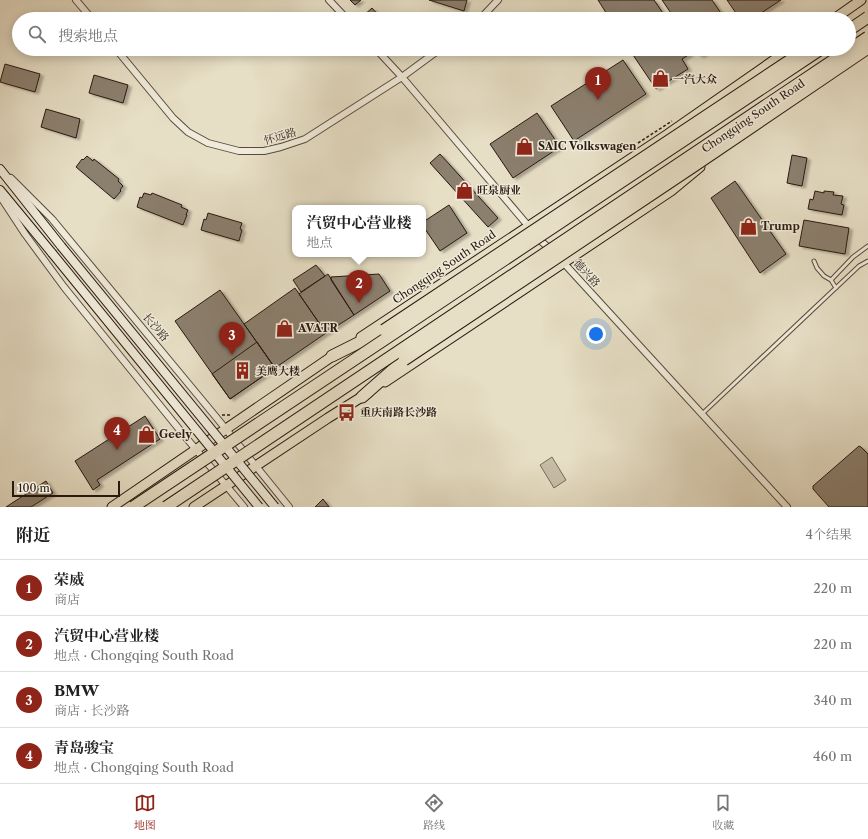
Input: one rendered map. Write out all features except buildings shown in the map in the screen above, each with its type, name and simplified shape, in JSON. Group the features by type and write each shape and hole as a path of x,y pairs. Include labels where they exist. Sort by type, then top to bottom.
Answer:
{"highway":[{"path":"856,17 868,9"},
{"path":"856,25 868,17"},
{"path":"856,45 868,37"},
{"path":"362,397 404,360 868,48"},
{"path":"332,356 384,330 796,56"},
{"path":"133,507 810,56"},
{"path":"166,507 840,56"}],"main road":[{"path":"844,12 861,0"},
{"name":"Chongqing South Road","path":"194,507 671,191 720,150 868,52"},
{"name":"Chongqing South Road","path":"112,507 332,356 668,134 780,56"},
{"name":"长沙路","path":"0,168 61,246 275,507"},
{"path":"0,190 259,507"}],"street":[{"path":"76,0 86,12"},
{"path":"329,0 340,12"},
{"path":"487,12 498,0"},
{"name":"怀远路","path":"122,56 173,118 188,132 208,143 238,151 264,151 305,139 402,77 430,56"},
{"name":"德兴路","path":"382,56 541,241 564,263 787,507"},
{"name":"长沙路","path":"0,168 52,219 289,507"},
{"path":"0,196 25,234 64,286 244,507"}],"lane":[{"path":"830,280 853,257 868,246"},
{"path":"814,261 820,272 830,280 836,288"},
{"path":"702,414 859,266 868,261"}],"path":[{"path":"634,146 673,120"}],"shaded area":[{"path":"552,457 566,480 554,488 540,465"}],"place":[{"name":"一汽大众","path":"660,79"},
{"name":"荣威","path":"598,100"},
{"name":"SAIC Volkswagen","path":"525,146"},
{"name":"旺泉厨业","path":"464,190"},
{"name":"Trump","path":"748,226"},
{"name":"汽贸中心营业楼","path":"359,303"},
{"name":"AVATR","path":"285,328"},
{"name":"BMW","path":"232,355"},
{"name":"美鹰大楼","path":"243,371"},
{"name":"重庆南路长沙路","path":"347,412"},
{"name":"Geely","path":"146,434"},
{"name":"青岛骏宝","path":"117,450"}]}
